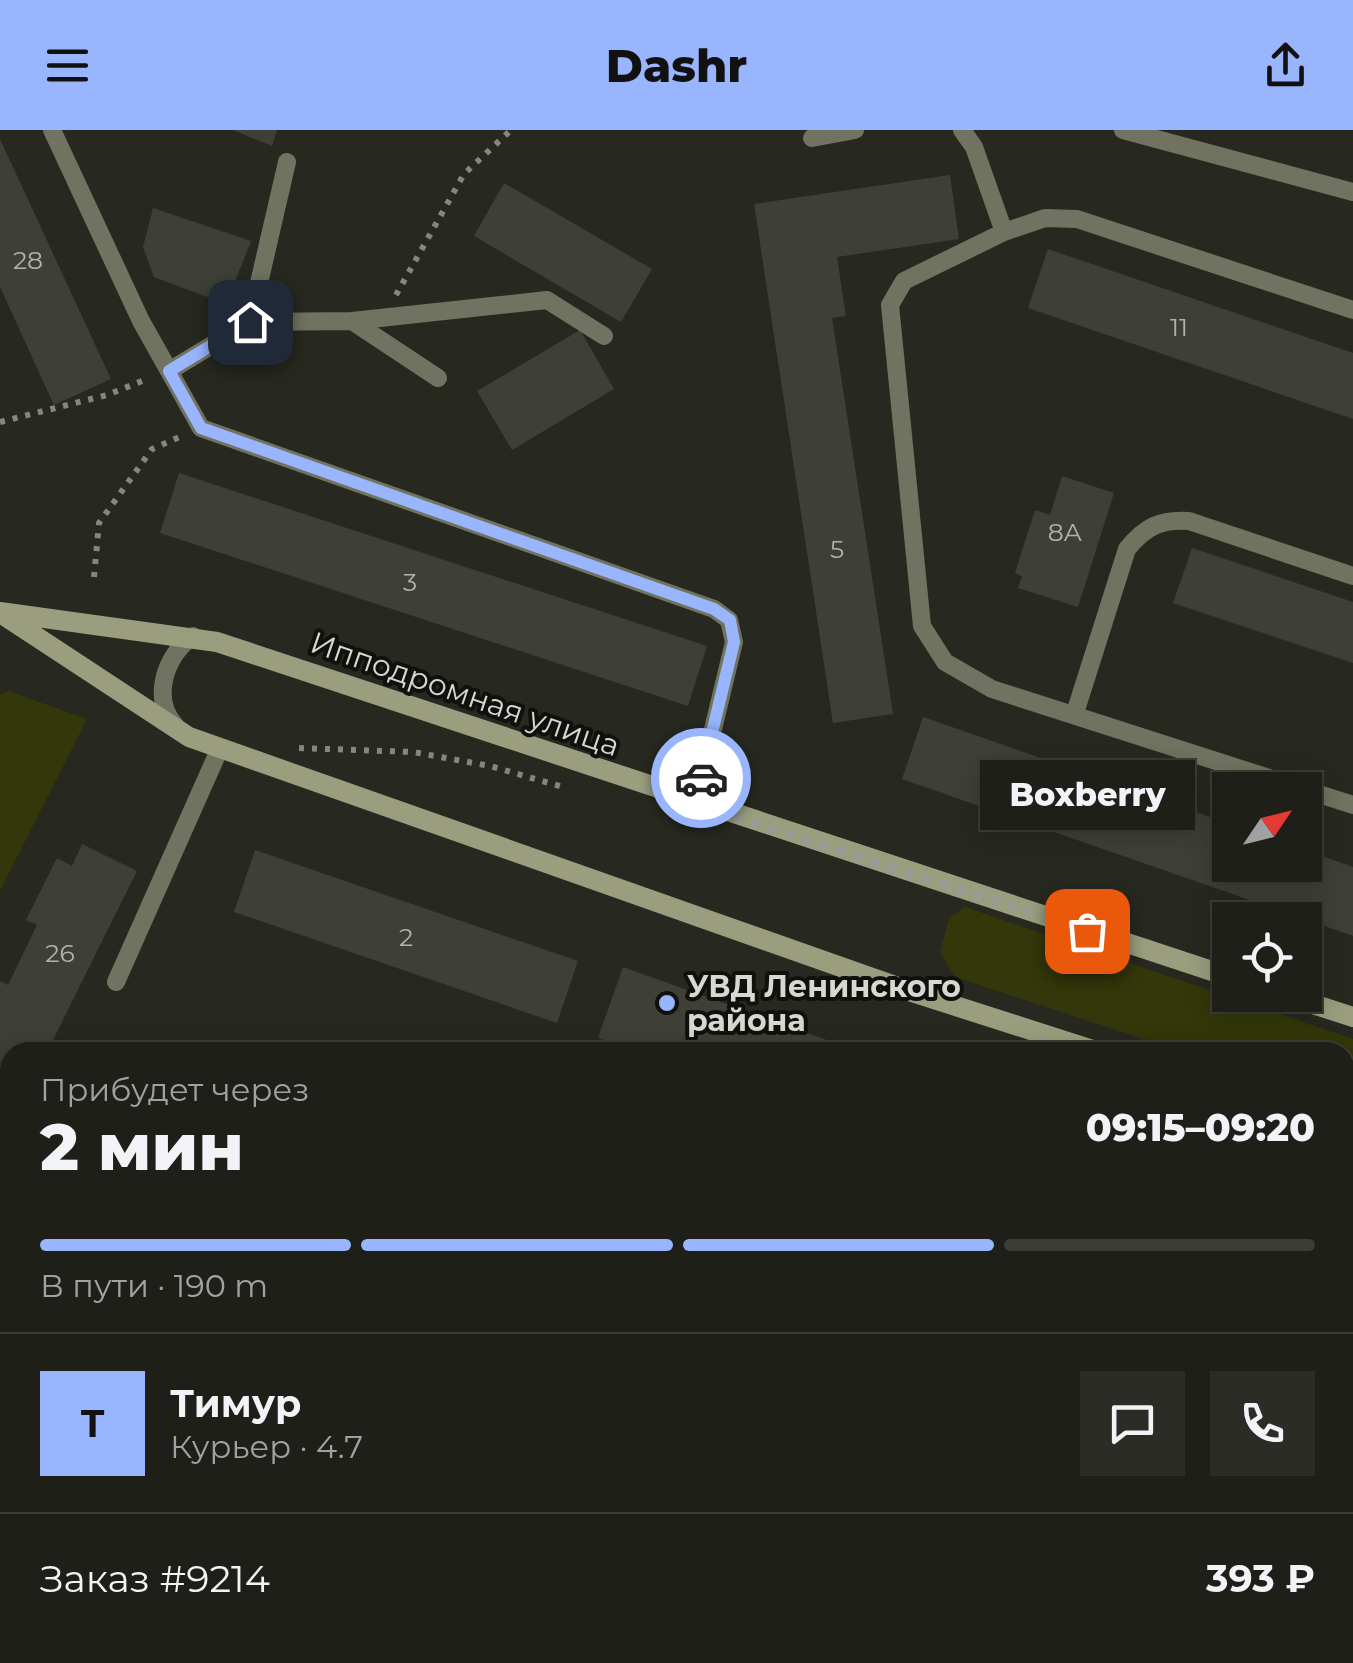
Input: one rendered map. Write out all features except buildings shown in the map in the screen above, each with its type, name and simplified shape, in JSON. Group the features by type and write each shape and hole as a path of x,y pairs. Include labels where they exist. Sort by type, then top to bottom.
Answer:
{"street":[{"name":"Ипподромная улица","path":"0,612 193,636 1212,971"},
{"path":"0,612 189,737 912,992 1068,1042"},
{"path":"1322,1007 1353,1017"}],"lane":[{"path":"52,130 169,371 201,428 714,609 730,620 734,642 695,804"},
{"path":"812,138 855,130"},
{"path":"962,130 974,147 1004,232"},
{"path":"1123,130 1353,192"},
{"path":"250,322 287,162"},
{"path":"1353,310 1077,219 1045,218 1004,232 904,281 890,304 922,626 945,662 992,689 1353,804"},
{"path":"169,371 250,322 352,322 547,300 604,336"},
{"path":"352,322 438,378"},
{"path":"1075,713 1126,549 1141,531 1165,519 1189,520 1353,576"},
{"path":"189,737 167,716 161,693 173,655 193,636"},
{"path":"116,982 220,748"}],"path":[{"path":"383,318 464,174 511,130"},
{"path":"0,422 108,395 169,371"},
{"path":"94,577 99,523 152,449 201,428"},
{"path":"295,747 413,752"}],"green space":[{"path":"8,691 87,719 0,891 0,695"},
{"path":"965,907 1212,991 1212,1012 1274,1012 1353,1042 1153,1042 955,977 940,952 949,918"}],"way so far":[{"path":"701,778 695,804 1087,931"}],"place":[{"name":"Boxberry","path":"1087,931"},
{"name":"УВД Ленинского района","path":"667,1003"}],"route":[{"path":"250,322 169,371 201,428 714,609 730,620 734,642 701,778"}]}
